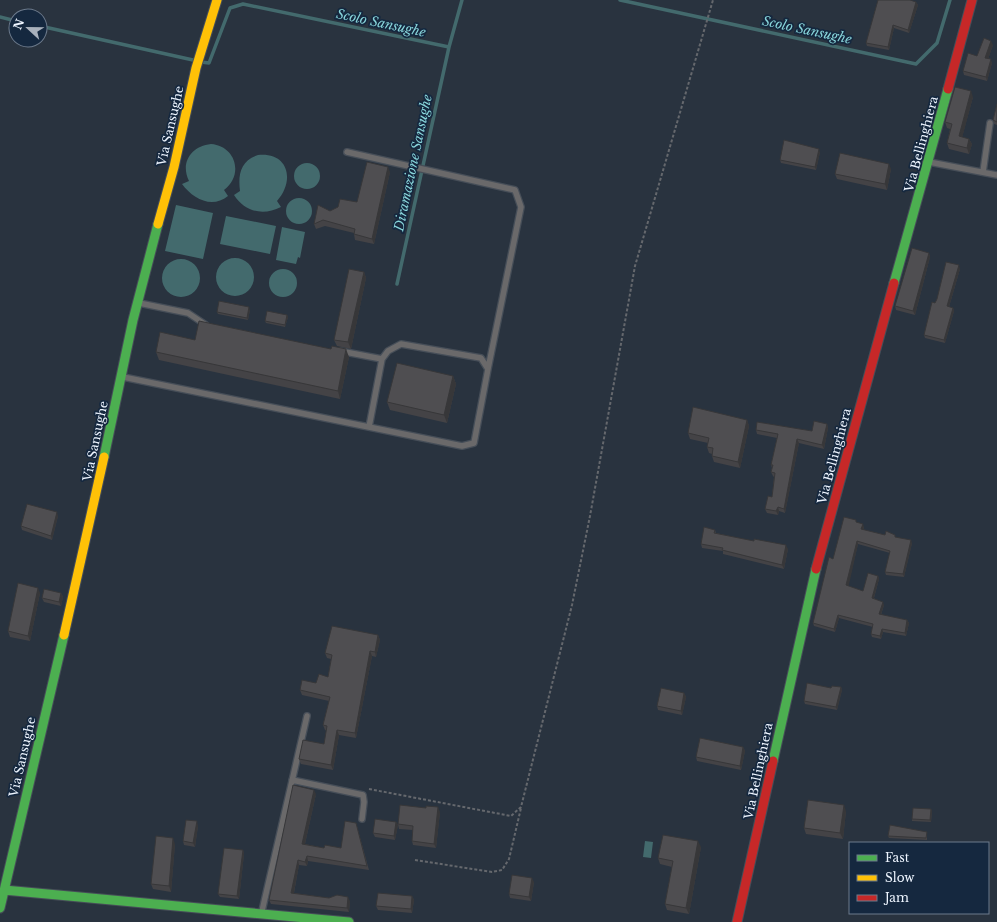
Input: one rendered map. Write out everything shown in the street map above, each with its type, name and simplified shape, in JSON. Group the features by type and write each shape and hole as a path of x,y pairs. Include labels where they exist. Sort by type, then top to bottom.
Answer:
{"street":[{"name":"Via Sansughe","path":"0,908 78,576 137,303 174,167 196,68 217,0"},
{"name":"Via Bellinghiera","path":"737,922 795,653 814,578 845,458 929,162 972,0"},
{"path":"4,890 129,903 262,913 349,922"}],"lane":[{"path":"983,172 990,123"},
{"path":"120,377 462,446 474,443 521,207 515,190 348,152"},
{"path":"929,162 997,175"},
{"path":"137,303 188,312 206,325 214,327"},
{"path":"369,427 382,359 388,351 401,344 481,358 488,369"},
{"path":"336,350 382,359"},
{"path":"262,913 307,716"},
{"path":"292,780 363,795 362,819"}],"path":[{"path":"416,860 492,872 502,870 509,859 572,604 590,516 635,266 713,0"},
{"path":"363,795 369,789 510,816 521,807"}],"shaded area":[{"path":"211,144 220,146 231,155 235,169 234,177 224,190 228,196 216,202 209,202 197,198 182,184 189,181 186,168 189,156 198,148"},
{"path":"258,155 268,155 277,158 286,169 286,185 283,193 277,201 281,207 274,210 261,212 249,209 238,201 234,195 240,191 239,179 244,165 247,161"},
{"path":"307,163 316,167 320,176 316,185 307,189 298,185 294,176 298,167"},
{"path":"299,198 308,202 312,211 308,220 299,224 290,220 286,211 290,202"},
{"path":"176,205 213,213 203,259 165,251"},
{"path":"226,216 276,226 270,254 220,244"},
{"path":"282,227 305,232 300,258 298,257 296,264 276,260"},
{"path":"235,258 245,261 251,267 254,277 251,287 245,293 235,296 225,293 219,287 216,277 219,267 225,261"},
{"path":"177,259 185,259 195,264 199,271 199,285 195,292 185,297 177,297 167,292 165,289 162,282 162,274 167,264 170,262"},
{"path":"283,269 293,273 297,283 293,293 283,297 273,293 269,283 273,273"},
{"path":"645,841 653,842 651,858 643,857"}],"building":[{"path":"878,0 910,0 916,2 908,30 893,25 888,47 866,43"},
{"path":"984,38 991,41 985,58 991,59 986,77 963,71 968,53 977,56"},
{"path":"955,87 971,91 959,136 969,139 967,148 947,143 952,124 945,122"},
{"path":"997,104 997,122 993,120"},
{"path":"784,140 819,149 815,167 780,160"},
{"path":"840,153 889,164 885,184 835,174"},
{"path":"367,162 388,167 372,239 354,234 355,229 323,220 314,224 318,205 330,211 338,207 340,199 357,202"},
{"path":"912,248 929,253 913,311 895,306"},
{"path":"946,262 959,265 947,306 953,308 944,340 924,335 932,302 935,303 937,299"},
{"path":"349,269 364,272 348,342 334,340"},
{"path":"219,301 249,307 247,318 217,312"},
{"path":"267,311 287,315 285,325 265,321"},
{"path":"199,321 331,349 332,346 346,349 338,391 156,352 160,332 195,340"},
{"path":"397,363 453,376 444,415 387,402"},
{"path":"693,407 747,420 738,462 712,456 713,448 707,447 709,438 688,433"},
{"path":"814,421 827,424 822,445 797,439 784,509 778,507 776,511 765,509 768,496 772,497 775,473 771,472 773,465 771,465 778,434 756,430 757,422 812,431"},
{"path":"27,504 57,512 51,536 21,526"},
{"path":"844,517 856,520 856,522 863,524 861,529 885,535 886,531 895,535 895,537 911,540 903,574 885,572 890,551 857,541 846,585 863,591 868,573 878,576 872,598 883,602 879,614 907,620 905,633 882,629 880,636 871,634 873,624 838,615 834,629 813,623 829,557 833,559"},
{"path":"704,527 715,530 714,533 754,541 754,539 786,545 782,565 722,550 723,548 701,544"},
{"path":"18,583 38,588 28,636 8,631"},
{"path":"44,589 61,593 59,602 42,598"},
{"path":"332,626 378,635 375,652 370,651 355,733 337,730 331,765 299,759 303,740 324,744 327,726 323,725 330,697 300,690 302,680 316,683 319,674 328,677 332,655 325,653"},
{"path":"807,683 831,688 832,686 841,687 836,707 804,701"},
{"path":"661,688 684,693 681,711 657,706"},
{"path":"700,738 743,747 740,766 696,757"},
{"path":"293,785 314,790 302,844 324,848 325,845 341,848 345,821 356,823 367,866 307,856 305,862 298,860 291,893 329,898 337,895 348,897 347,908 269,900"},
{"path":"808,800 844,805 840,833 804,828"},
{"path":"400,805 426,808 426,806 438,807 434,844 412,841 413,826 398,824"},
{"path":"913,808 931,809 930,820 912,819"},
{"path":"375,819 396,822 394,836 373,833"},
{"path":"186,820 197,821 193,843 183,841"},
{"path":"890,825 927,832 926,838 888,836"},
{"path":"663,835 698,841 686,908 665,904 673,861 658,858"},
{"path":"156,836 173,838 169,886 151,884"},
{"path":"224,848 243,850 237,896 218,894"},
{"path":"512,875 532,878 529,897 509,894"},
{"path":"378,893 412,896 411,909 376,906"}],"waterway":[{"name":"Scolo Sansughe","path":"201,62 209,63 230,8 243,4 449,47 462,0"},
{"name":"Scolo Sansughe","path":"620,0 916,64 937,43 950,0"},
{"name":"Scolo Sansughe","path":"0,17 8,19"},
{"name":"Scolo Sansughe","path":"48,28 193,60"},
{"name":"Diramazione Sansughe","path":"397,284 449,47"}],"traffic: fast":[{"path":"894,283 948,89"},
{"path":"104,457 133,320 158,224"},
{"path":"773,761 816,569"},
{"path":"0,908 64,635"},
{"path":"4,890 349,922"}],"traffic: slow":[{"path":"158,224 174,167 196,68 217,0"},
{"path":"64,635 104,457"}],"traffic: jam":[{"path":"948,89 972,0"},
{"path":"816,569 894,283"},
{"path":"737,922 773,761"}]}
